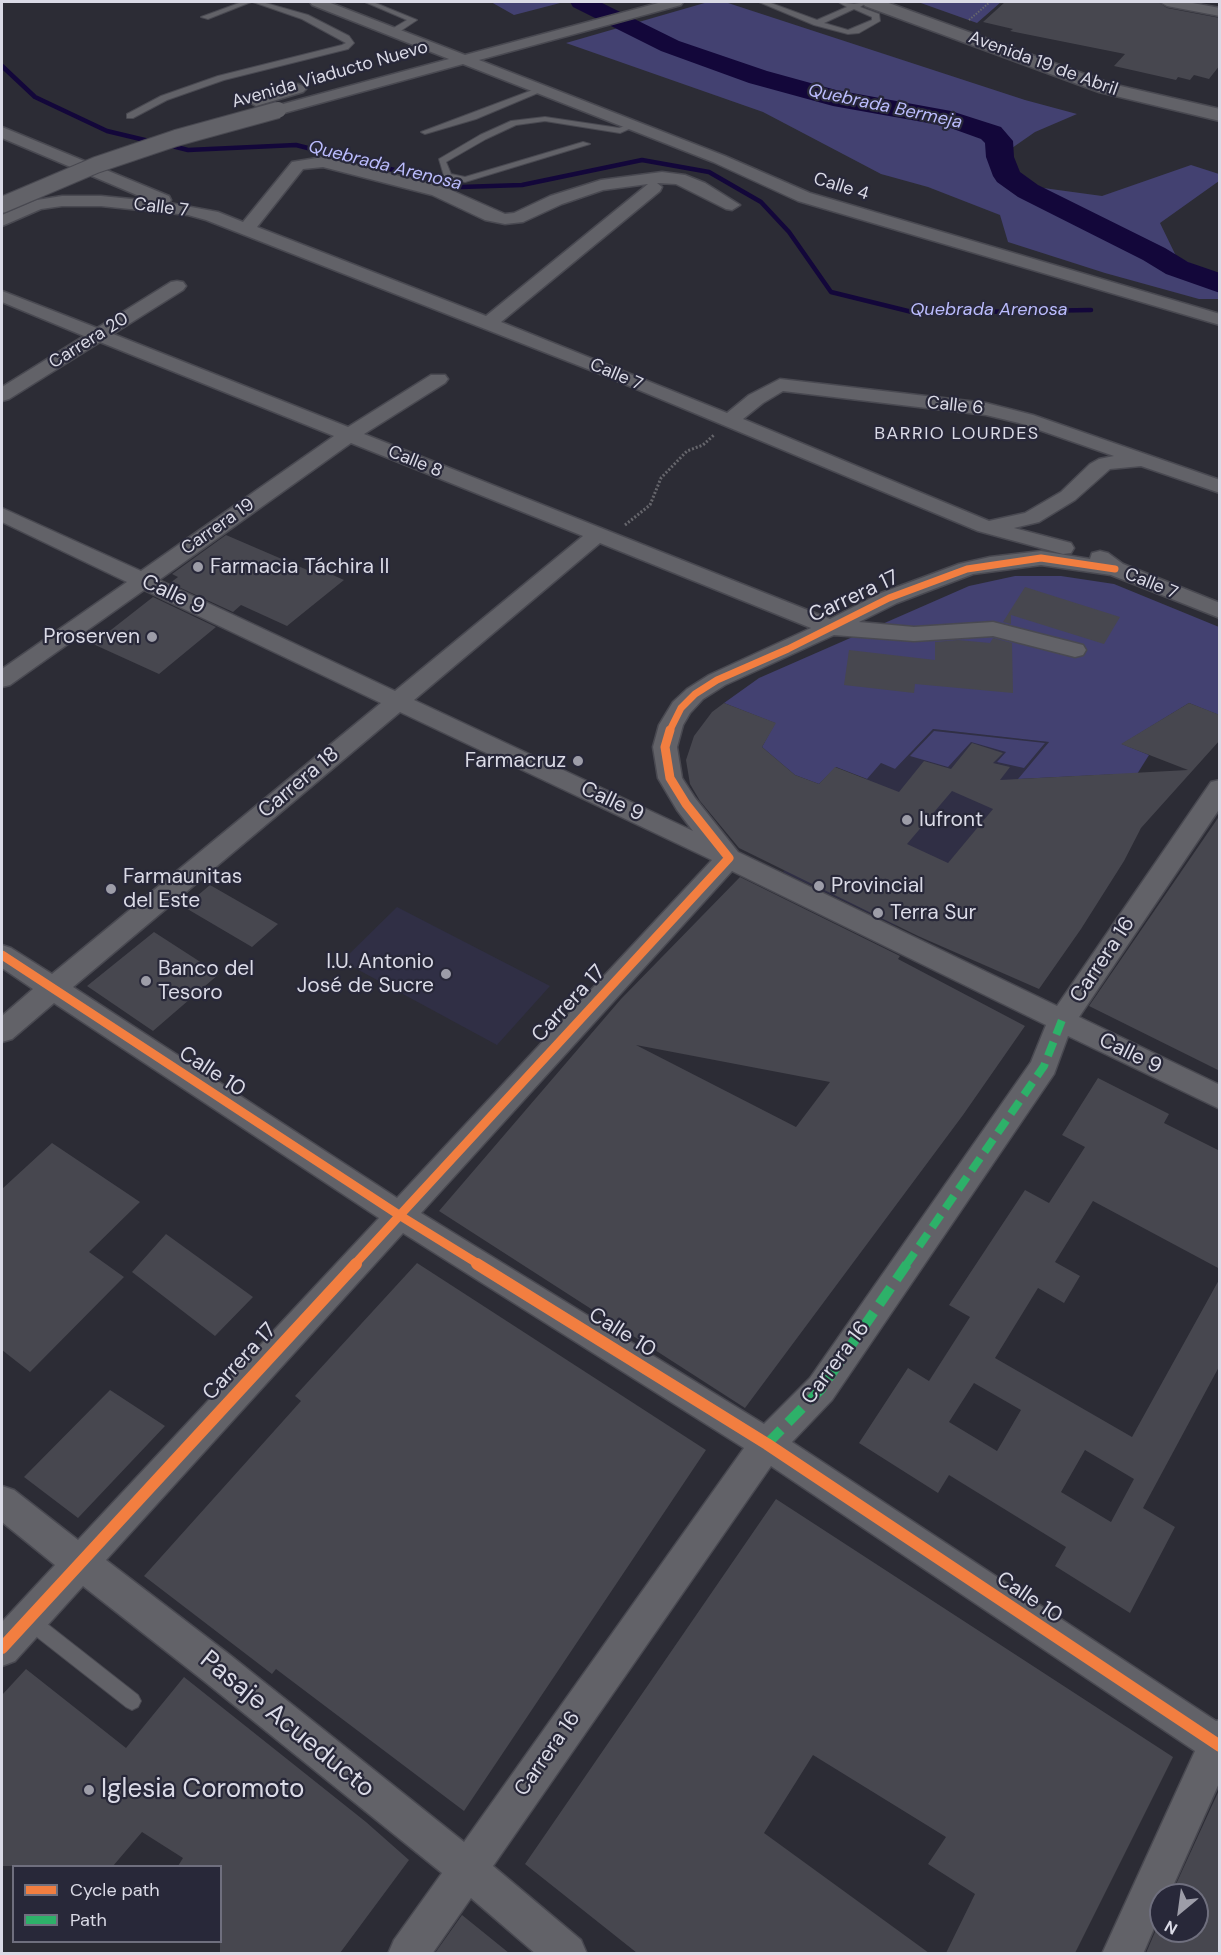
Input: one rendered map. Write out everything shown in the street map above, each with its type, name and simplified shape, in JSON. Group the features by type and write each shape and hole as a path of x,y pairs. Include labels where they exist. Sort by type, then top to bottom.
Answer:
{"street":[{"name":"Calle 4","path":"317,2 719,159 804,197 1220,320"},
{"name":"Avenida Viaducto Nuevo","path":"2,189 88,153 162,128 256,100 623,2"},
{"name":"Avenida Viaducto Nuevo","path":"2,205 96,165 176,138 675,2"},
{"name":"Avenida 19 de Abril","path":"903,2 1137,85 1220,103"},
{"path":"1172,2 1220,12"},
{"name":"Avenida 19 de Abril","path":"862,4 1106,88 1220,115"},
{"path":"2,132 189,210"},
{"path":"247,228 298,165 323,162 438,191 492,216 505,219 517,218 556,200 601,185 662,177 679,179 699,187 732,205"},
{"path":"488,324 654,188"},
{"name":"Calle 7","path":"2,221 37,205 62,201 101,201 189,210 247,228 610,371 985,527 1095,555 1115,569 1220,611"},
{"name":"Carrera 20","path":"2,395 177,286"},
{"name":"Calle 8","path":"2,296 829,627 914,634 1002,630 1075,650"},
{"name":"Carrera 19","path":"2,680 349,435 438,379"},
{"name":"Calle 6","path":"728,422 756,399 780,385 986,409 1026,419 1220,487"},
{"path":"985,527 1032,518 1068,496 1097,468 1107,463 1148,462"},
{"name":"Calle 9","path":"2,514 729,858 1220,1098"},
{"name":"Carrera 18","path":"2,1031 597,535"},
{"name":"Carrera 17","path":"2,1648 729,858 686,804 670,778 665,747 671,725 681,708 695,694 717,680 788,649 889,598 967,569 1041,558 1115,569"},
{"name":"Carrera 16","path":"408,1953 767,1444 821,1389 1044,1066 1062,1020 1220,788"},
{"name":"Calle 10","path":"2,955 399,1215 767,1444 1218,1743"},
{"name":"Pasaje Acueducto","path":"2,1502 467,1869 567,1953"},
{"path":"1122,1953 1218,1743"}],"lane":[{"path":"205,17 247,2"},
{"path":"130,116 164,98 221,78 345,47 350,43 346,38 305,17 256,2"},
{"path":"368,2 413,20 393,32"},
{"path":"763,2 817,23 848,32 856,31 876,21 876,16 862,4 841,2"},
{"path":"817,23 866,2"},
{"path":"425,132 542,90"},
{"path":"586,144 465,180 448,176 442,161 483,137 514,123 545,119 621,131 634,125"},
{"path":"28,1620 132,1701"}],"path":[{"path":"597,535 623,526 650,505 661,478 687,451 703,445 728,422"}],"shaded area":[{"path":"491,2 564,2 514,15"},
{"path":"708,2 725,2 1025,100 1077,114 1035,132 1012,148 1009,167 1036,187 1102,196 1191,165 1219,174 1219,181 1160,223 1176,256 1219,276 1219,299 1199,299 1105,273 1008,242 1000,215 928,187 881,174 763,112 566,43"},
{"path":"918,2 1001,2 977,23"},
{"path":"1015,576 1061,576 1114,584 1219,627 1219,715 1189,703 1122,744 1149,755 1134,779 1120,774 1018,779 1049,742 933,729 895,769 881,763 867,779 836,767 819,784 795,775 762,747 775,723 724,703 759,678 969,586"},
{"name":"Iufront","path":"933,729 1049,742 896,926 783,872 881,763 895,769"},
{"path":"934,731 1045,743 1024,768 997,762 1006,752 971,742 948,767 910,756"},
{"name":"I.U. Antonio José de Sucre","path":"397,907 550,986 497,1045 342,961"}],"building":[{"path":"1005,2 1158,2 1167,8 1220,18 1220,65 1209,79 1194,75 1190,80 1178,77 1176,80 1114,66 1125,54 1010,31 1013,29 983,22"},
{"path":"226,535 312,572 317,568 344,580 287,626 241,605 233,612 170,583 178,577 172,574"},
{"path":"1025,587 1120,617 1104,644 1011,615 1011,624 1003,622"},
{"name":"Proserven","path":"153,597 216,627 159,674 93,644"},
{"path":"993,638 1012,643 1013,693 915,684 914,693 844,685 849,650 935,660 935,642 958,640 990,643"},
{"path":"724,703 776,723 762,747 795,775 819,784 835,767 899,792 924,761 951,769 972,743 1003,753 993,763 1010,767 1000,780 1188,770 1121,744 1189,703 1220,715 1220,740 1141,828 1124,861 1081,929 1039,989 918,936 739,848 700,801 690,784 686,760 694,736 712,712","holes":["952,791 993,809 948,863 907,844"]},
{"path":"1220,815 1220,1071 1089,1006"},
{"path":"740,877 900,956 898,959 1025,1026 963,1115 745,1408 439,1211 621,999","holes":["636,1045 830,1082 796,1127"]},
{"path":"210,885 278,924 252,947 184,907"},
{"path":"154,932 219,974 153,1031 87,986"},
{"path":"1098,1078 1169,1114 1164,1123 1220,1151 1220,1269 1093,1201 1055,1262 1080,1276 1064,1303 1038,1288 995,1358 1132,1437 1220,1278 1220,1365 1143,1508 1175,1527 1130,1613 1055,1566 1066,1547 949,1475 938,1493 859,1443 908,1368 929,1381 970,1317 949,1305 1025,1190 1049,1203 1085,1147 1062,1135","holes":["974,1383 1021,1410 997,1451 949,1422","1085,1450 1134,1479 1111,1522 1061,1492"]},
{"path":"52,1143 140,1202 89,1252 124,1277 30,1372 2,1350 2,1189"},
{"path":"166,1234 253,1297 215,1336 132,1272"},
{"path":"417,1263 706,1450 464,1811 276,1669 272,1674 144,1576 301,1401 295,1396"},
{"path":"110,1390 165,1426 78,1518 24,1477"},
{"path":"776,1499 1173,1757 1075,1953 946,1953 975,1894 928,1864 946,1837 813,1755 764,1833 929,1953 637,1953 525,1864"},
{"path":"26,1669 126,1748 184,1677 366,1822 409,1860 340,1953 220,1953 222,1865 179,1865 183,1858 142,1832 114,1865 2,1866 2,1695"},
{"path":"1220,1788 1220,1953 1146,1953 1150,1943 1209,1943 1209,1883 1176,1883"},
{"path":"462,1915 509,1953 435,1953"}],"waterway":[{"name":"Quebrada Bermeja","path":"582,2 670,46 758,77 833,98 951,119 991,133 999,141 1000,157 1007,176 1028,191 1154,254 1177,268 1220,284"},
{"name":"Quebrada Arenosa","path":"2,66 35,97 107,131 153,142"},
{"name":"Quebrada Arenosa","path":"168,145 188,150 296,145 461,187 522,185 642,160 709,172 761,202 789,232 831,292 916,313 1091,310"}],"marked path":[{"path":"767,1444 821,1389 1044,1066 1062,1020"}],"cycle path":[{"path":"2,1648 729,858 686,804 670,778 665,747 671,725 681,708 695,694 717,680 788,649 889,598 967,569 1041,558 1115,569"},
{"path":"2,955 399,1215 767,1444 1220,1746"}],"place":[{"name":"Farmacia Táchira II","path":"198,567"},
{"name":"Proserven","path":"152,637"},
{"name":"Farmacruz","path":"578,761"},
{"name":"Iufront","path":"907,820"},
{"name":"Provincial","path":"819,886"},
{"name":"Farmaunitas del Este","path":"111,889"},
{"name":"Terra Sur","path":"878,913"},
{"name":"I.U. Antonio José de Sucre","path":"446,974"},
{"name":"Banco del Tesoro","path":"146,981"},
{"name":"Iglesia Coromoto","path":"89,1790"}],"district":[{"name":"BARRIO LOURDES","path":"957,434"}]}
